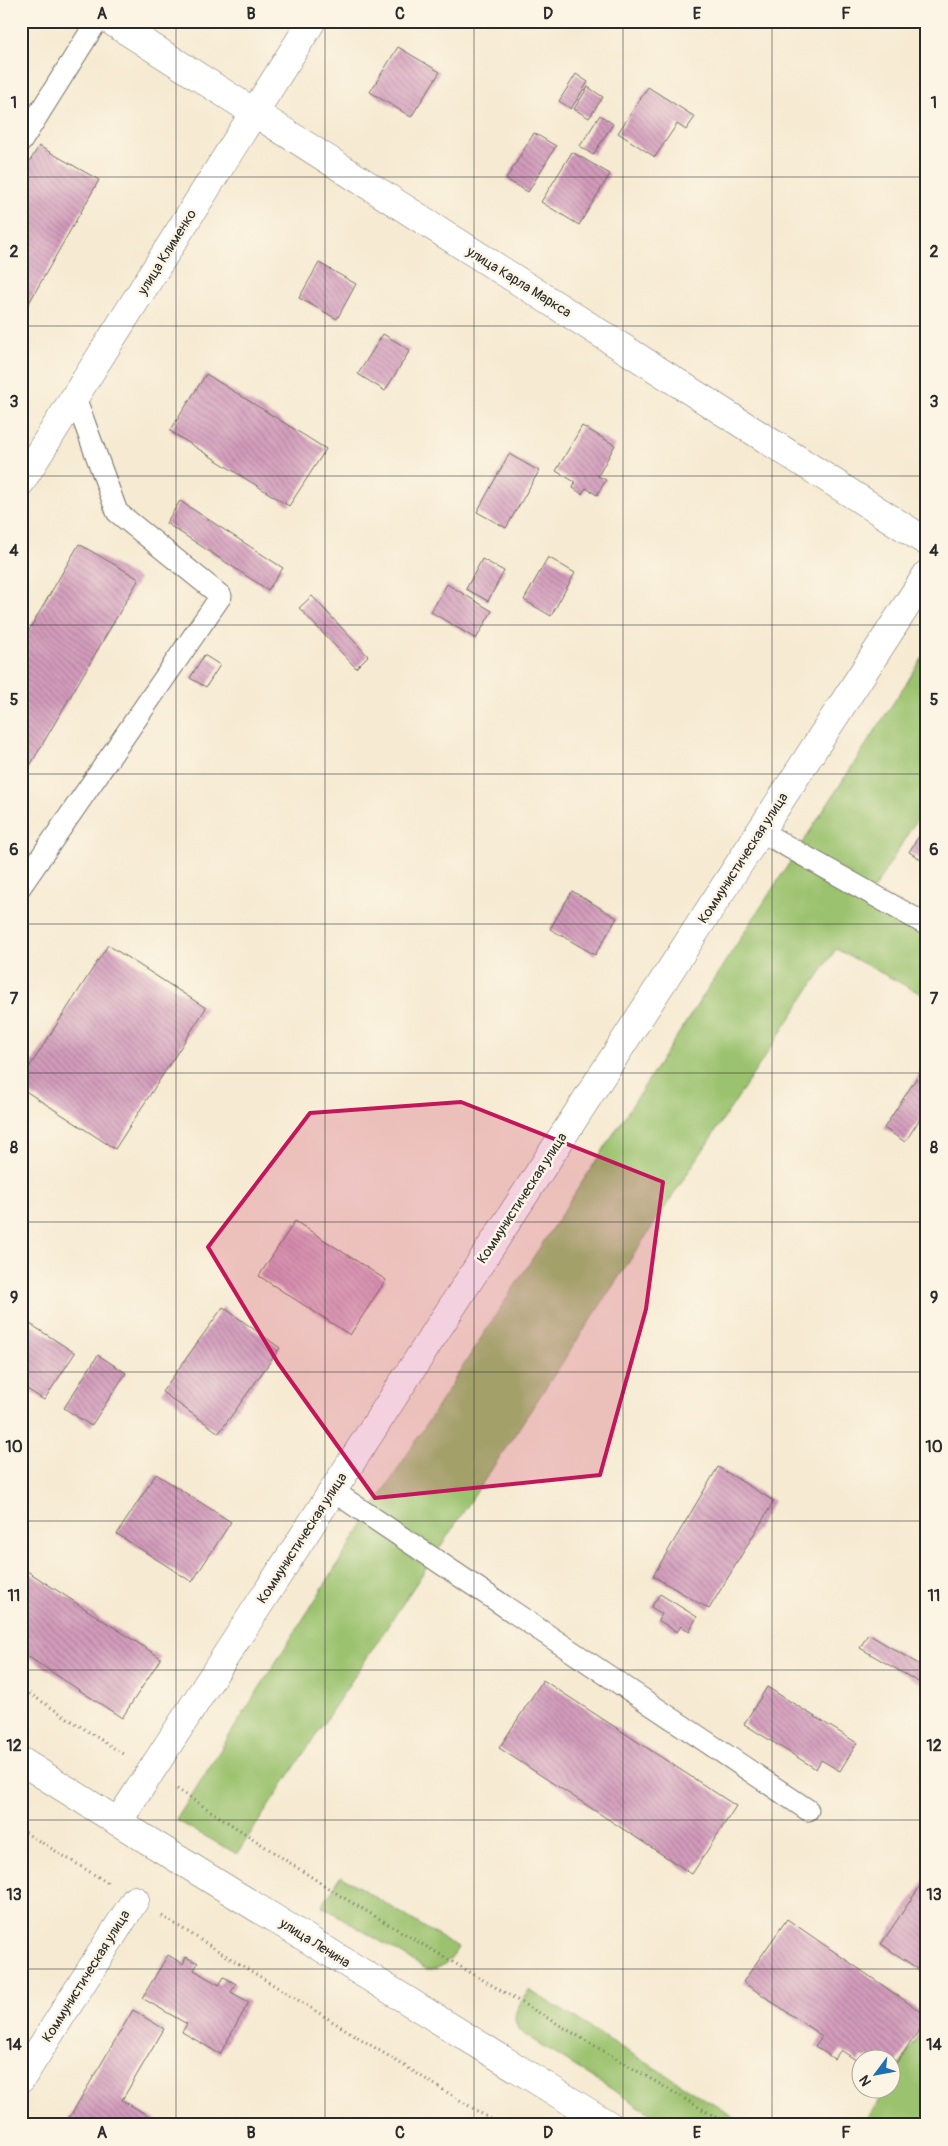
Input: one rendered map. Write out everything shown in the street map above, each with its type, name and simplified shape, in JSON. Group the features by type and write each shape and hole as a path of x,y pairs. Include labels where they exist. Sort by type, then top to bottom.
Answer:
{"street":[{"name":"улица Карла Маркса","path":"111,21 927,542"},
{"name":"улица Клименко","path":"21,482 312,21"},
{"name":"Коммунистическая улица","path":"118,1822 927,574"},
{"name":"улица Ленина","path":"21,1760 118,1822 609,2125"},
{"name":"Коммунистическая улица","path":"21,2078 135,1900"}],"lane":[{"path":"21,142 97,21"},
{"path":"21,886 221,596 117,512 75,397"},
{"path":"760,831 927,925"},
{"path":"333,1491 808,1810"}],"path":[{"path":"21,1688 339,1895 729,2125"},
{"path":"21,1830 500,2125"}],"highlighted area":[{"path":"461,1102 663,1182 646,1309 600,1475 375,1498 278,1363 208,1247 310,1113"}],"green space":[{"path":"927,651 927,803 867,900 927,935 927,997 836,949 237,1854 176,1820 477,1344"},
{"path":"341,1876 458,1948 452,1957 445,1964 437,1968 426,1969 322,1906"},
{"path":"529,1990 747,2125 669,2125 525,2035 516,2024 515,2018 518,2007"},
{"path":"927,2021 927,2125 863,2125 880,2098 900,2098 900,2065"}],"building":[{"path":"398,47 440,72 411,117 370,92"},
{"path":"576,74 588,82 571,109 559,101"},
{"path":"588,87 603,97 589,118 574,109"},
{"path":"648,87 695,117 686,130 677,124 655,157 618,133"},
{"path":"600,115 613,124 593,155 580,146"},
{"path":"534,133 556,146 528,192 506,179"},
{"path":"39,146 99,180 21,317 21,176"},
{"path":"572,152 610,174 579,225 541,202"},
{"path":"319,263 356,284 337,319 299,298"},
{"path":"383,334 410,350 385,391 358,374"},
{"path":"206,374 326,449 289,506 170,431"},
{"path":"582,426 615,445 598,476 606,480 597,495 586,488 582,494 573,488 575,482 556,471"},
{"path":"509,454 539,471 506,528 477,512"},
{"path":"180,501 283,568 268,590 166,523"},
{"path":"79,544 139,579 21,781 21,644"},
{"path":"548,557 575,573 551,616 524,600"},
{"path":"482,559 504,571 488,601 466,589"},
{"path":"447,584 492,611 476,639 431,612"},
{"path":"312,596 368,656 356,668 299,608"},
{"path":"204,655 220,665 206,687 190,678"},
{"path":"927,823 927,863 909,852"},
{"path":"572,891 617,918 595,955 550,929"},
{"path":"108,945 206,1008 115,1149 21,1088 21,1080"},
{"path":"927,1062 927,1108 905,1142 884,1128"},
{"path":"295,1221 386,1280 350,1335 259,1276"},
{"path":"223,1307 280,1348 219,1433 162,1392"},
{"path":"21,1318 75,1353 44,1400 21,1385"},
{"path":"98,1355 126,1373 91,1426 64,1408"},
{"path":"718,1467 774,1501 709,1609 653,1576"},
{"path":"156,1474 231,1522 192,1582 117,1534"},
{"path":"21,1567 161,1658 122,1718 21,1652"},
{"path":"660,1594 697,1617 689,1631 681,1626 677,1632 658,1620 662,1614 651,1607"},
{"path":"868,1634 927,1669 927,1687 860,1648"},
{"path":"543,1680 736,1806 692,1874 499,1748"},
{"path":"767,1687 857,1743 840,1771 821,1760 816,1769 744,1724"},
{"path":"927,1876 927,1975 881,1944"},
{"path":"787,1919 927,2016 927,2019 900,2058 900,2048 850,2048 850,2056 841,2050 834,2059 815,2046 822,2036 743,1982"},
{"path":"168,1955 183,1964 186,1957 198,1963 194,1970 219,1985 224,1977 236,1984 231,1992 249,2002 220,2054 182,2032 187,2024 142,1998"},
{"path":"133,2010 164,2029 122,2100 164,2125 65,2125"}]}
